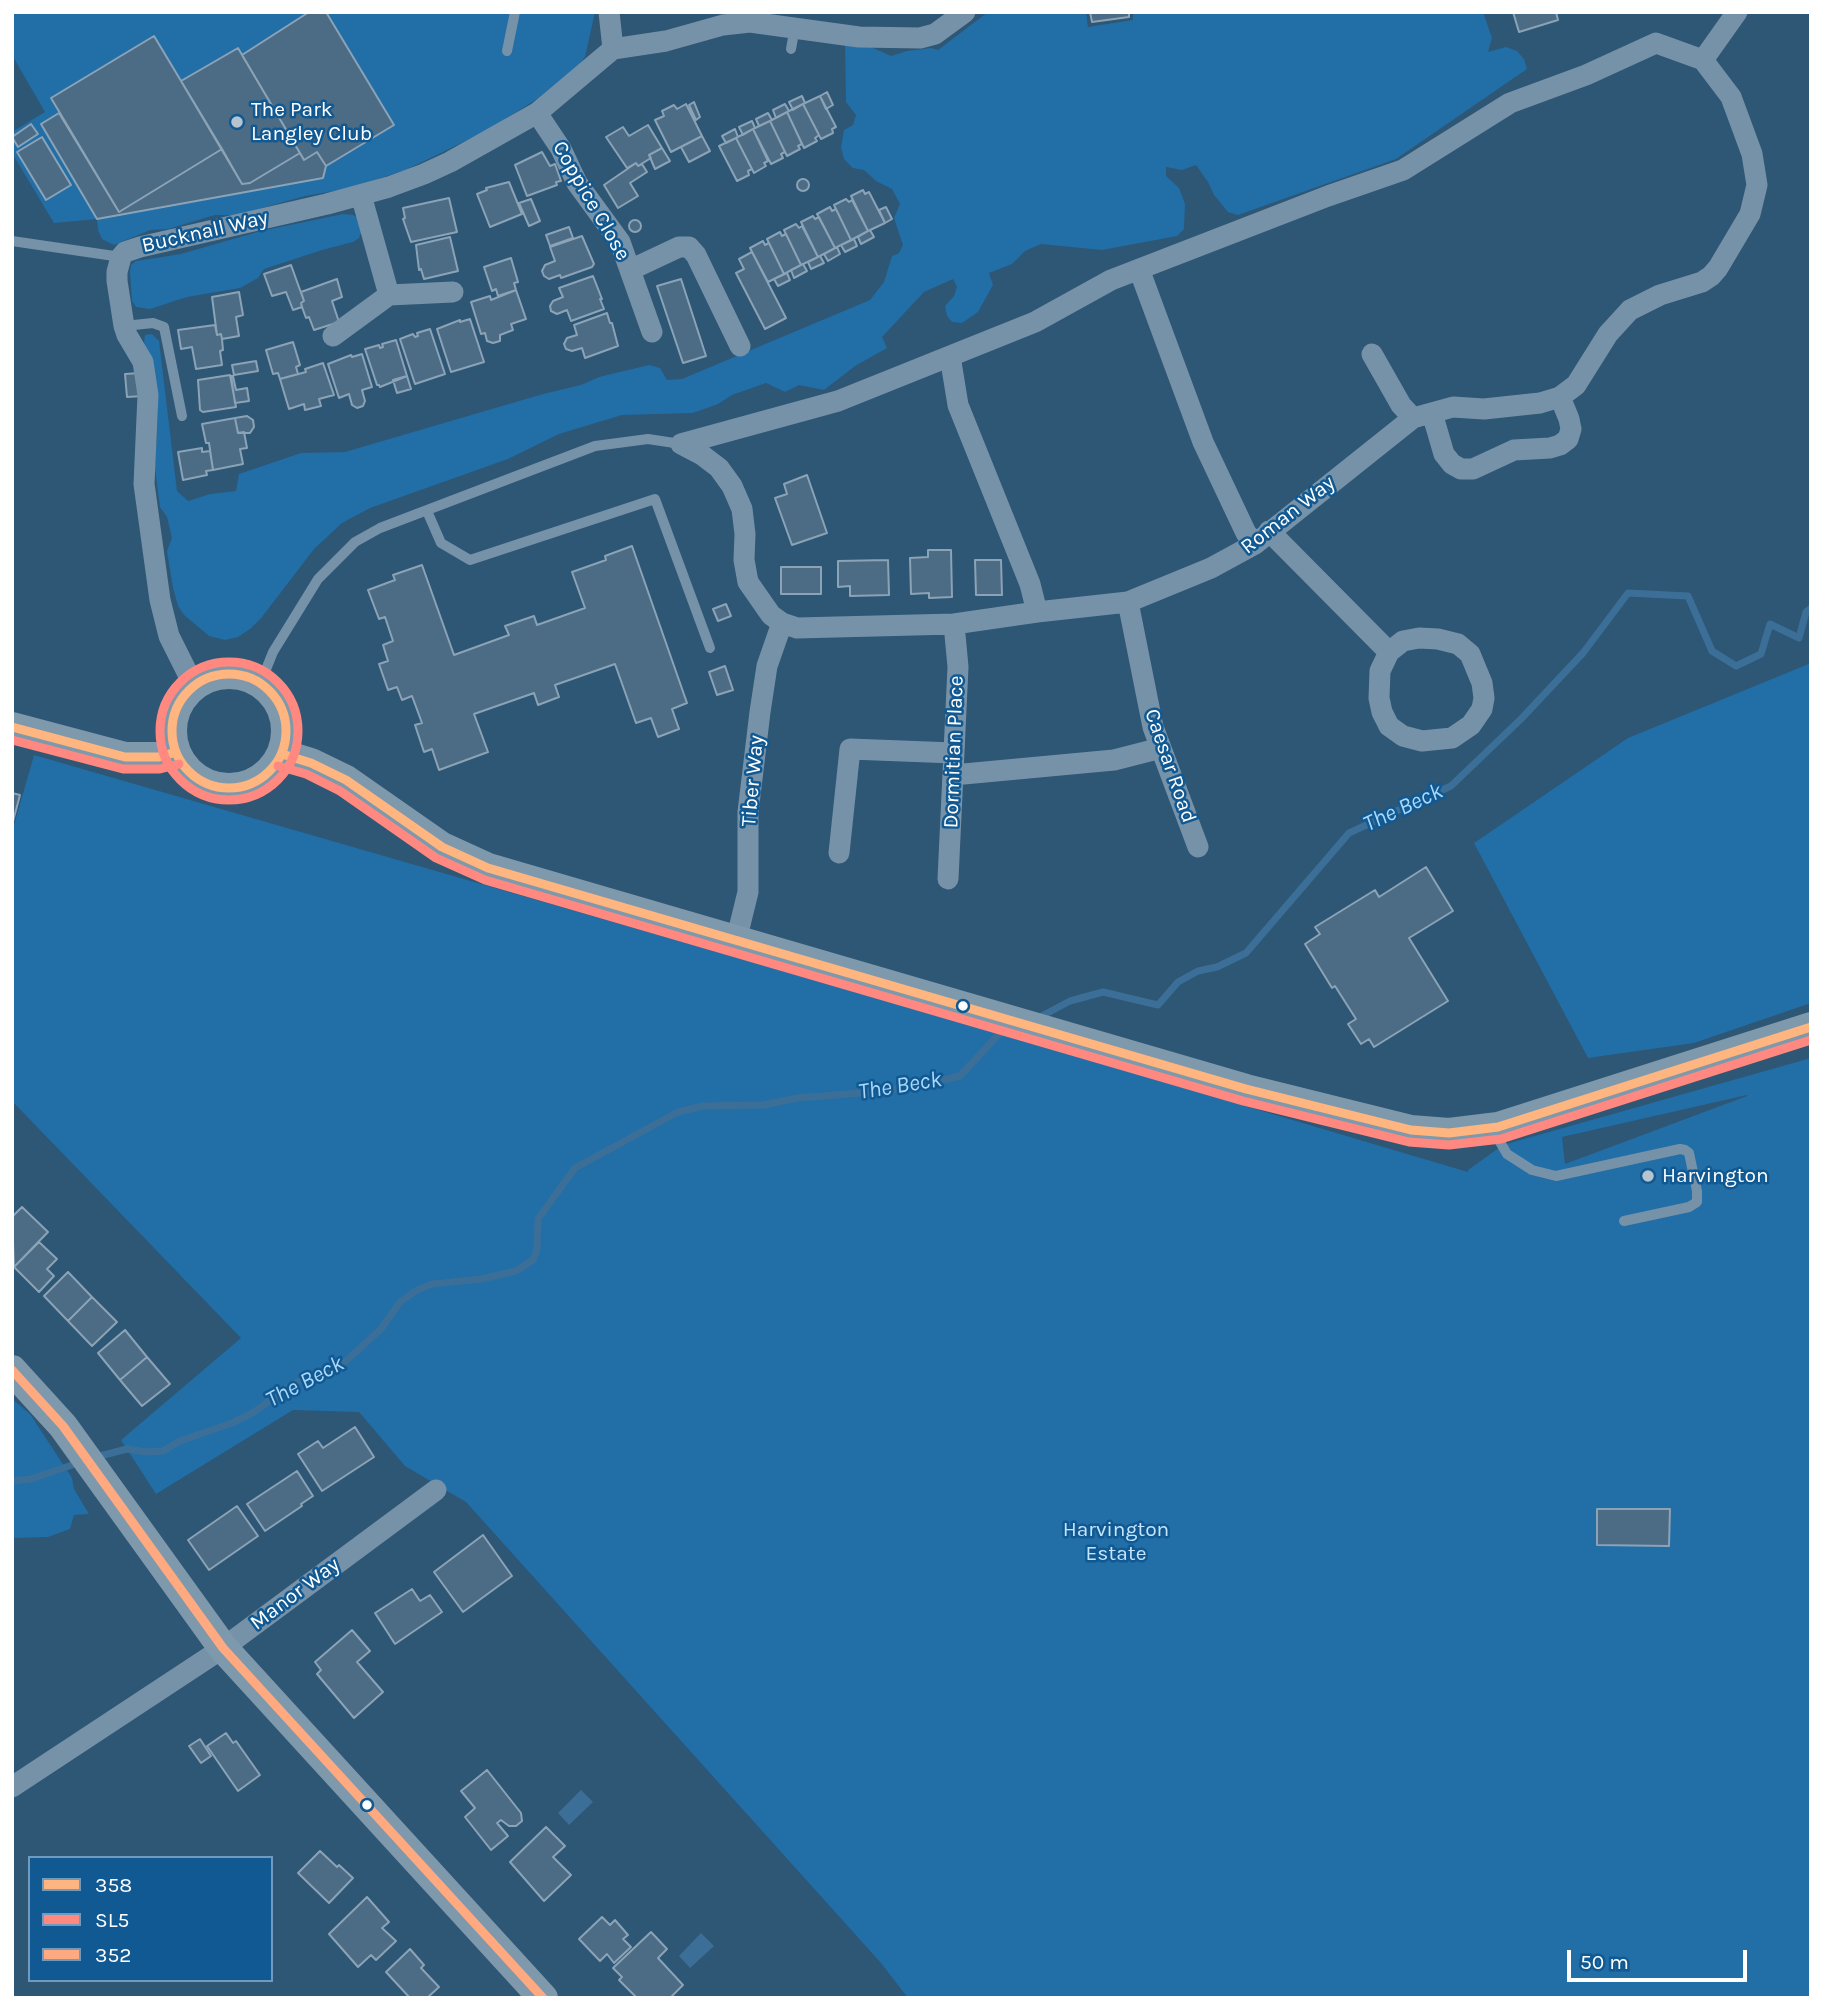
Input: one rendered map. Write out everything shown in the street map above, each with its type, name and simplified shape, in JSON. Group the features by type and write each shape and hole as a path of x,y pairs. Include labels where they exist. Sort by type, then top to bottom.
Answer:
{"main road":[{"path":"224,674 244,675 261,682 274,693 281,706 286,738 282,754 272,768 246,785 228,788 212,786 198,779 186,768 176,752 172,736 175,709 183,696 194,686 224,674"},
{"path":"12,727 125,757 159,757 176,752"},
{"path":"282,754 311,763 346,780 419,832 465,859 518,878 1246,1089 1393,1127 1448,1133 1498,1127 1811,1027"},
{"path":"12,1370 63,1426 223,1648 543,1998"}],"street":[{"path":"609,12 613,49 653,44 736,23 761,23 859,37 920,38 935,33 965,12"},
{"path":"1703,60 1737,12"},
{"path":"681,444 838,401 1035,322 1111,280 1328,196 1403,170 1510,103 1586,75 1656,43 1703,60 1731,97 1752,153 1757,185 1750,214 1711,276 1702,282 1660,295 1630,310 1608,334 1576,385 1560,397 1571,429 1568,439 1550,448 1514,450 1473,469 1461,469 1452,464 1444,454 1423,415 1401,405 1372,354"},
{"name":"Bucknall Way","path":"194,686 169,636 162,610 144,484 148,408 145,370 124,326 117,281 121,257 140,247 360,195 438,168 537,113 613,49"},
{"name":"Coppice Close","path":"537,113 561,149 577,183 620,243 652,332"},
{"path":"360,195 389,295"},
{"path":"630,270 679,247 689,247 696,255 740,346"},
{"path":"1139,269 1203,442 1246,533 1262,537 1389,652"},
{"path":"333,336 389,295 453,292"},
{"path":"950,356 958,405 1030,584 1037,612"},
{"name":"Roman Way","path":"782,623 797,628 954,624 1128,602 1211,568 1262,537 1423,415 1453,407 1483,409 1540,403 1560,397"},
{"path":"681,444 719,468 732,486 742,509 744,560 748,582 771,615 782,623"},
{"name":"Caesar Road","path":"1128,602 1153,727 1198,847"},
{"name":"Tiber Way","path":"736,941 748,892 748,812 760,712 767,666 782,623"},
{"name":"Dormitian Place","path":"948,879 958,667 954,624"},
{"path":"1419,638 1458,644 1470,654 1482,682 1484,698 1482,709 1471,725 1452,738 1422,741 1403,736 1389,726 1379,698 1380,671 1389,652 1404,641 1419,638"},
{"path":"953,775 1114,760 1161,748"},
{"path":"839,853 850,749 954,752"},
{"name":"Manor Way","path":"12,1787 223,1648 436,1490"}],"lane":[{"path":"507,51 515,12"},
{"path":"791,50 794,27"},
{"path":"12,241 121,257"},
{"path":"124,326 153,323 164,327 182,416"},
{"path":"261,682 273,652 318,579 355,542 380,528 595,446 648,439 681,444"},
{"path":"427,511 441,543 470,560 655,499 710,648"},
{"path":"1498,1127 1500,1142 1507,1154 1531,1170 1556,1176 1680,1149 1689,1153 1697,1202 1689,1207 1625,1221"}],"green space":[{"name":"The Park Langley Club","path":"12,12 595,12 585,57 580,64 537,99 491,128 443,152 403,171 346,189 305,196 237,215 215,215 168,229 150,230 114,245 102,239 97,219 54,223 12,153 12,132 45,112 12,55"},
{"path":"988,12 1086,12 1088,27 1133,20 1133,12 1483,12 1492,38 1488,52 1506,47 1517,51 1524,59 1527,69 1396,159 1238,215 1228,212 1196,165 1182,170 1166,167 1166,176 1179,188 1185,204 1184,229 1177,236 1102,250 1041,244 1025,251 1012,264 989,273 993,285 978,312 962,323 952,322 947,316 945,306 954,296 957,287 953,279 924,292 882,337 887,348 855,366 824,390 799,385 785,392 766,383 693,413 622,415 559,434 508,459 370,508 342,523 314,549 262,617 238,637 225,640 209,636 184,615 178,606 173,588 167,551 172,538 167,517 160,507 155,468 158,410 152,362 144,342 145,335 152,334 159,341 177,491 188,501 210,494 236,491 239,474 301,453 345,452 581,385 599,377 649,365 660,368 667,380 682,379 870,300 884,282 892,256 899,253 903,245 894,218 900,204 892,189 876,181 864,170 853,168 844,159 841,147 844,130 853,125 856,115 846,102 845,43 871,47 891,56 907,51 931,48 938,50"},
{"path":"343,214 358,218 362,231 359,238 353,242 264,269 258,278 240,288 187,297 150,309 136,307 132,301 130,272 131,265 136,261 181,254 261,231"},
{"path":"1811,663 1811,1003 1694,1043 1588,1058 1474,843 1628,738"},
{"name":"Harvington Estate","path":"34,755 1046,1047 1468,1172 1503,1145 1811,1058 1811,1998 908,1998 881,1963 466,1502 405,1466 359,1412 293,1410 156,1494 121,1440 241,1338 12,1101 12,832","holes":["1747,1096 1565,1164 1562,1137"]},
{"path":"12,1399 30,1414 72,1478 74,1489 89,1514 74,1515 70,1529 48,1537 12,1538"}],"shaded area":[{"path":"581,1790 593,1802 569,1825 558,1813"},
{"path":"701,1933 714,1946 690,1968 679,1956"}],"building":[{"name":"The Park Langley Club","path":"309,12 326,12 394,125 326,166 317,152 304,160 242,55"},
{"path":"1090,12 1129,12 1129,17 1092,22"},
{"path":"1513,12 1556,12 1558,20 1519,32"},
{"path":"154,36 222,149 119,212 51,98"},
{"path":"238,48 300,153 250,183 242,184 181,81"},
{"path":"827,92 833,105 826,109 820,96"},
{"path":"802,96 805,103 793,110 789,102"},
{"path":"820,96 836,127 832,129 833,133 821,139 803,104"},
{"path":"694,102 700,117 696,120 689,105"},
{"path":"686,104 702,136 671,152 655,120 664,116 662,111 674,105 677,109"},
{"path":"785,104 789,111 776,118 773,110"},
{"path":"803,104 819,135 815,138 817,141 804,148 787,112"},
{"path":"787,112 802,144 798,146 800,149 787,156 770,121"},
{"path":"59,113 119,212 222,149 242,184 250,183 300,153 304,160 317,152 326,166 323,178 97,219 41,124"},
{"path":"768,113 772,120 759,126 756,119"},
{"path":"752,121 755,128 743,135 739,127"},
{"path":"770,121 785,152 781,154 783,158 771,164 753,129"},
{"path":"31,124 38,134 18,147 12,137"},
{"path":"648,125 662,148 649,155 651,158 638,166 636,163 627,168 606,137 623,127 629,136"},
{"path":"735,129 738,137 726,143 722,136"},
{"path":"753,129 768,161 764,163 766,166 754,173 736,138"},
{"path":"702,136 710,151 689,162 681,147"},
{"path":"42,137 71,185 46,200 17,152"},
{"path":"736,138 752,169 748,171 749,175 737,181 719,146"},
{"path":"662,148 670,161 655,169 649,155"},
{"path":"542,152 550,166 555,164 561,181 527,196 515,165"},
{"path":"636,163 638,166 642,164 647,172 630,183 638,196 618,208 604,185"},
{"path":"803,179 809,185 803,191 797,185"},
{"path":"509,182 522,214 490,227 477,194 487,190 486,188"},
{"path":"863,190 865,194 869,192 885,223 868,231 851,196"},
{"path":"449,198 457,232 411,242 403,219 403,208"},
{"path":"531,199 540,221 529,226 519,203"},
{"path":"846,199 849,202 852,200 868,231 851,240 834,205"},
{"path":"830,207 832,211 836,209 851,240 835,248 817,214"},
{"path":"886,207 892,219 885,223 879,210"},
{"path":"813,216 815,219 819,217 835,248 818,257 801,222"},
{"path":"635,220 641,226 635,232 629,226"},
{"path":"796,224 799,228 802,226 818,257 801,265 784,230"},
{"path":"569,227 573,238 550,246 546,235"},
{"path":"870,230 874,237 861,244 858,237"},
{"path":"780,232 782,236 786,234 801,265 784,274 767,239"},
{"path":"582,236 594,264 592,267 561,278 560,275 549,279 544,276 542,271 545,265 555,261 550,247"},
{"path":"450,237 458,271 424,279 421,269 419,270 416,245"},
{"path":"854,239 857,246 845,252 841,245"},
{"path":"763,241 765,245 769,243 784,274 768,282 750,248"},
{"path":"837,247 840,254 828,261 824,254"},
{"path":"752,252 786,318 765,329 736,273 744,269 739,259"},
{"path":"820,256 824,263 811,269 808,262"},
{"path":"511,258 518,282 514,283 516,290 498,296 496,289 492,291 484,267"},
{"path":"803,264 807,271 794,278 791,270"},
{"path":"291,265 304,301 301,303 302,307 293,310 286,292 272,296 264,274"},
{"path":"787,273 790,280 778,286 774,279"},
{"path":"593,276 604,309 571,321 567,310 557,314 551,311 553,301 563,297 559,288"},
{"path":"337,279 342,297 332,301 339,322 314,330 302,307 301,303 304,301 301,292"},
{"path":"681,279 706,356 683,363 657,286"},
{"path":"516,290 526,319 511,324 513,330 500,335 500,341 487,341 485,333 481,334 471,302 490,296 491,300"},
{"path":"239,292 243,315 236,317 239,336 222,339 221,334 217,335 212,297"},
{"path":"607,313 618,346 585,358 582,348 572,351 566,349 564,344 567,338 577,335 574,325"},
{"path":"470,319 484,362 451,372 437,329"},
{"path":"215,325 217,335 221,334 222,339 222,365 196,369 192,347 181,349 178,330"},
{"path":"430,329 445,374 415,384 400,339 413,334 418,336 417,333"},
{"path":"396,340 407,376 380,387 365,349 379,345 380,348 383,347 382,344"},
{"path":"293,342 300,365 296,367 298,374 280,379 278,373 273,374 266,350"},
{"path":"362,354 372,387 362,390 365,401 363,406 357,408 352,405 349,394 339,398 328,364 351,355"},
{"path":"256,361 258,371 234,375 232,365"},
{"path":"323,363 334,395 319,399 321,406 305,410 304,404 289,409 280,379 306,372 305,369"},
{"path":"140,373 143,396 127,397 125,374"},
{"path":"230,375 236,407 203,412 200,410 198,380"},
{"path":"231,376 236,390 247,388 249,401 235,403"},
{"path":"407,376 411,389 397,393 393,380"},
{"path":"247,416 253,420 254,427 250,433 238,433 235,418"},
{"path":"235,418 238,433 244,432 247,448 240,449 243,464 213,470 209,443 206,443 202,424"},
{"path":"202,448 202,452 210,451 213,470 206,471 207,475 183,480 178,452"},
{"path":"807,475 827,533 792,545 775,498 787,494 784,484"},
{"path":"632,546 687,703 672,709 679,729 658,737 651,718 636,723 615,664 555,685 559,697 538,705 534,693 474,714 488,752 439,770 432,749 424,752 415,725 422,723 412,696 402,700 397,687 388,690 379,664 388,661 383,645 393,641 385,617 379,619 368,590 395,580 393,575 422,565 454,655 509,635 505,626 534,616 537,625 585,608 572,572 606,560 605,556"},
{"path":"928,550 951,550 952,597 929,598 929,593 911,594 910,558 928,557"},
{"path":"888,560 889,595 850,596 850,586 838,587 838,561"},
{"path":"975,560 1001,560 1002,595 976,595"},
{"path":"781,567 821,567 821,594 781,594"},
{"path":"726,604 731,616 718,621 713,609"},
{"path":"725,666 733,690 717,695 709,672"},
{"path":"12,793 20,795 12,825"},
{"path":"1426,867 1453,911 1409,938 1448,1001 1374,1047 1369,1039 1361,1044 1348,1024 1356,1019 1335,986 1332,988 1305,944 1320,934 1315,927 1375,890 1379,897"},
{"path":"22,1207 48,1232 14,1267 12,1217"},
{"path":"39,1242 57,1259 47,1269 54,1276 39,1292 14,1267"},
{"path":"68,1272 92,1297 68,1321 44,1296"},
{"path":"92,1297 117,1322 92,1346 68,1321"},
{"path":"125,1330 147,1357 120,1380 98,1353"},
{"path":"147,1357 170,1384 142,1406 120,1380"},
{"path":"355,1427 374,1457 322,1491 298,1454 318,1441 323,1448"},
{"path":"297,1471 313,1496 265,1531 247,1504"},
{"path":"237,1506 258,1536 209,1570 188,1540"},
{"path":"1597,1509 1670,1509 1669,1546 1597,1545"},
{"path":"483,1535 512,1576 463,1612 434,1572"},
{"path":"412,1589 420,1601 430,1595 442,1612 395,1644 375,1613"},
{"path":"352,1630 370,1651 357,1662 383,1692 354,1718 317,1674 321,1670 315,1662"},
{"path":"226,1733 233,1743 236,1741 260,1775 238,1791 207,1746"},
{"path":"200,1739 211,1756 201,1763 189,1746"},
{"path":"487,1770 521,1813 522,1821 516,1826 509,1826 501,1820 497,1823 508,1836 491,1850 465,1817 475,1808 461,1791"},
{"path":"546,1827 565,1846 553,1857 571,1875 544,1901 510,1862"},
{"path":"320,1851 353,1878 329,1903 298,1873"},
{"path":"367,1897 389,1922 382,1928 396,1941 376,1960 371,1955 358,1967 329,1934"},
{"path":"602,1917 610,1925 615,1920 628,1935 623,1939 631,1947 614,1963 607,1954 600,1961 579,1939"},
{"path":"651,1932 667,1949 658,1958 683,1985 670,1998 637,1998 619,1980 622,1977 613,1968"},
{"path":"410,1949 424,1965 421,1968 439,1987 427,1998 410,1998 386,1972"}],"waterway":[{"name":"The Beck","path":"1038,1018 1070,1001 1103,992 1158,1005 1178,982 1198,971 1217,967 1246,953 1349,833 1451,786 1521,719 1583,653 1628,593 1688,596 1712,651 1736,666 1761,654 1770,624 1799,638 1806,612 1811,608"},
{"name":"The Beck","path":"96,1457 127,1449 163,1451 180,1441 232,1423 254,1412 291,1385 346,1361 381,1329 400,1302 417,1290 432,1284 481,1279 516,1271 533,1260 537,1249 538,1219 575,1168 678,1112 703,1106 764,1105 797,1098 887,1091 960,1076 999,1034 1007,1030"},
{"name":"The Beck","path":"12,1481 31,1479 81,1462"}],"transit line":[{"name":"SL5","path":"229,662 255,667 278,682 293,705 298,731 293,757 278,780 255,795 229,800 203,795 180,780 165,757 160,731 165,705 180,682 203,667 229,662"},
{"name":"358","path":"229,674 251,678 269,691 282,709 286,731 282,753 269,771 251,784 229,788 207,784 189,771 176,753 172,731 176,709 189,691 207,678 229,674"},
{"name":"358","path":"12,727 125,757 159,757 176,752"},
{"name":"SL5","path":"12,740 123,769 160,769 179,764"},
{"name":"358","path":"282,754 311,763 346,780 442,847 488,868 1246,1089 1411,1130 1449,1133 1498,1127 1811,1027"},
{"name":"SL5","path":"278,766 306,774 340,791 436,858 485,880 1243,1101 1409,1142 1449,1145 1501,1139 1811,1040"},
{"name":"352","path":"12,1370 63,1426 223,1648 543,1998"}],"place":[{"name":"The Park Langley Club","path":"237,122"},
{"name":"Harvington","path":"1648,1176"}]}
